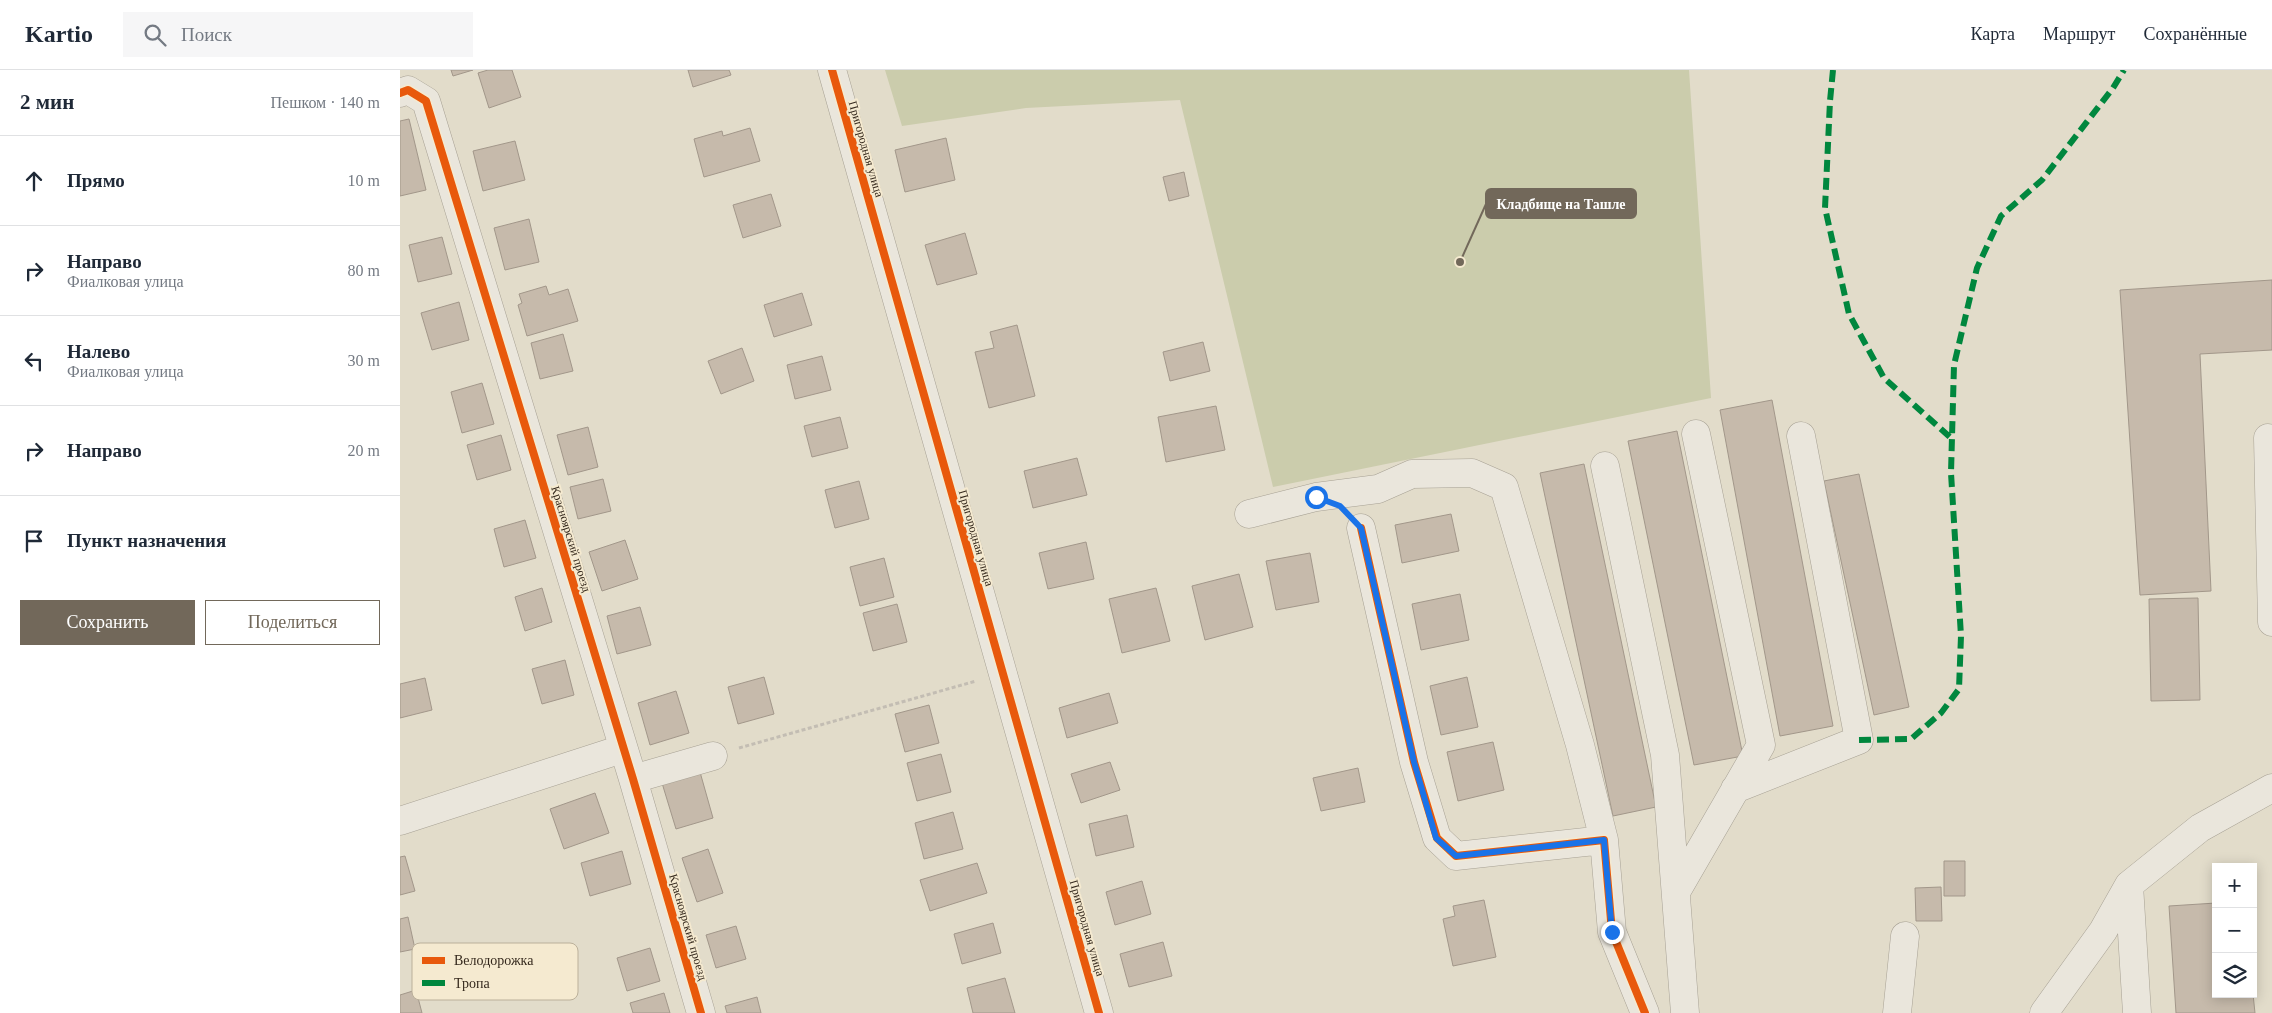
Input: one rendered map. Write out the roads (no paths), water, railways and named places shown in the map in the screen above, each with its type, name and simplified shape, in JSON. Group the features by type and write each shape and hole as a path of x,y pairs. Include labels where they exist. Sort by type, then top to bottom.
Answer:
{"street":[{"name":"Пригородная улица","path":"832,70 1099,1013"},
{"name":"Красноярский проезд","path":"400,93 408,90 426,101 622,749 633,779 701,1013"},
{"path":"1676,892 1761,745 1696,434"},
{"path":"1735,789 1859,740 1801,436"},
{"path":"2268,438 2272,622"},
{"path":"1605,466 1665,755 1685,1013"},
{"path":"1249,514 1316,497 1378,489 1412,474 1472,472 1504,487 1580,745 1604,840 1612,932 1645,1013"},
{"path":"1361,528 1378,489"},
{"path":"1316,497 1340,506 1361,528 1414,762 1436,838 1456,856 1604,840"},
{"path":"400,821 622,749"},
{"path":"633,779 713,756"},
{"path":"2044,1013 2103,931 2129,885 2200,828 2272,788"},
{"path":"2129,885 2138,1013"},
{"path":"1896,1013 1905,936"}],"place":[{"name":"Кладбище на Ташле","path":"1460,262"}]}
